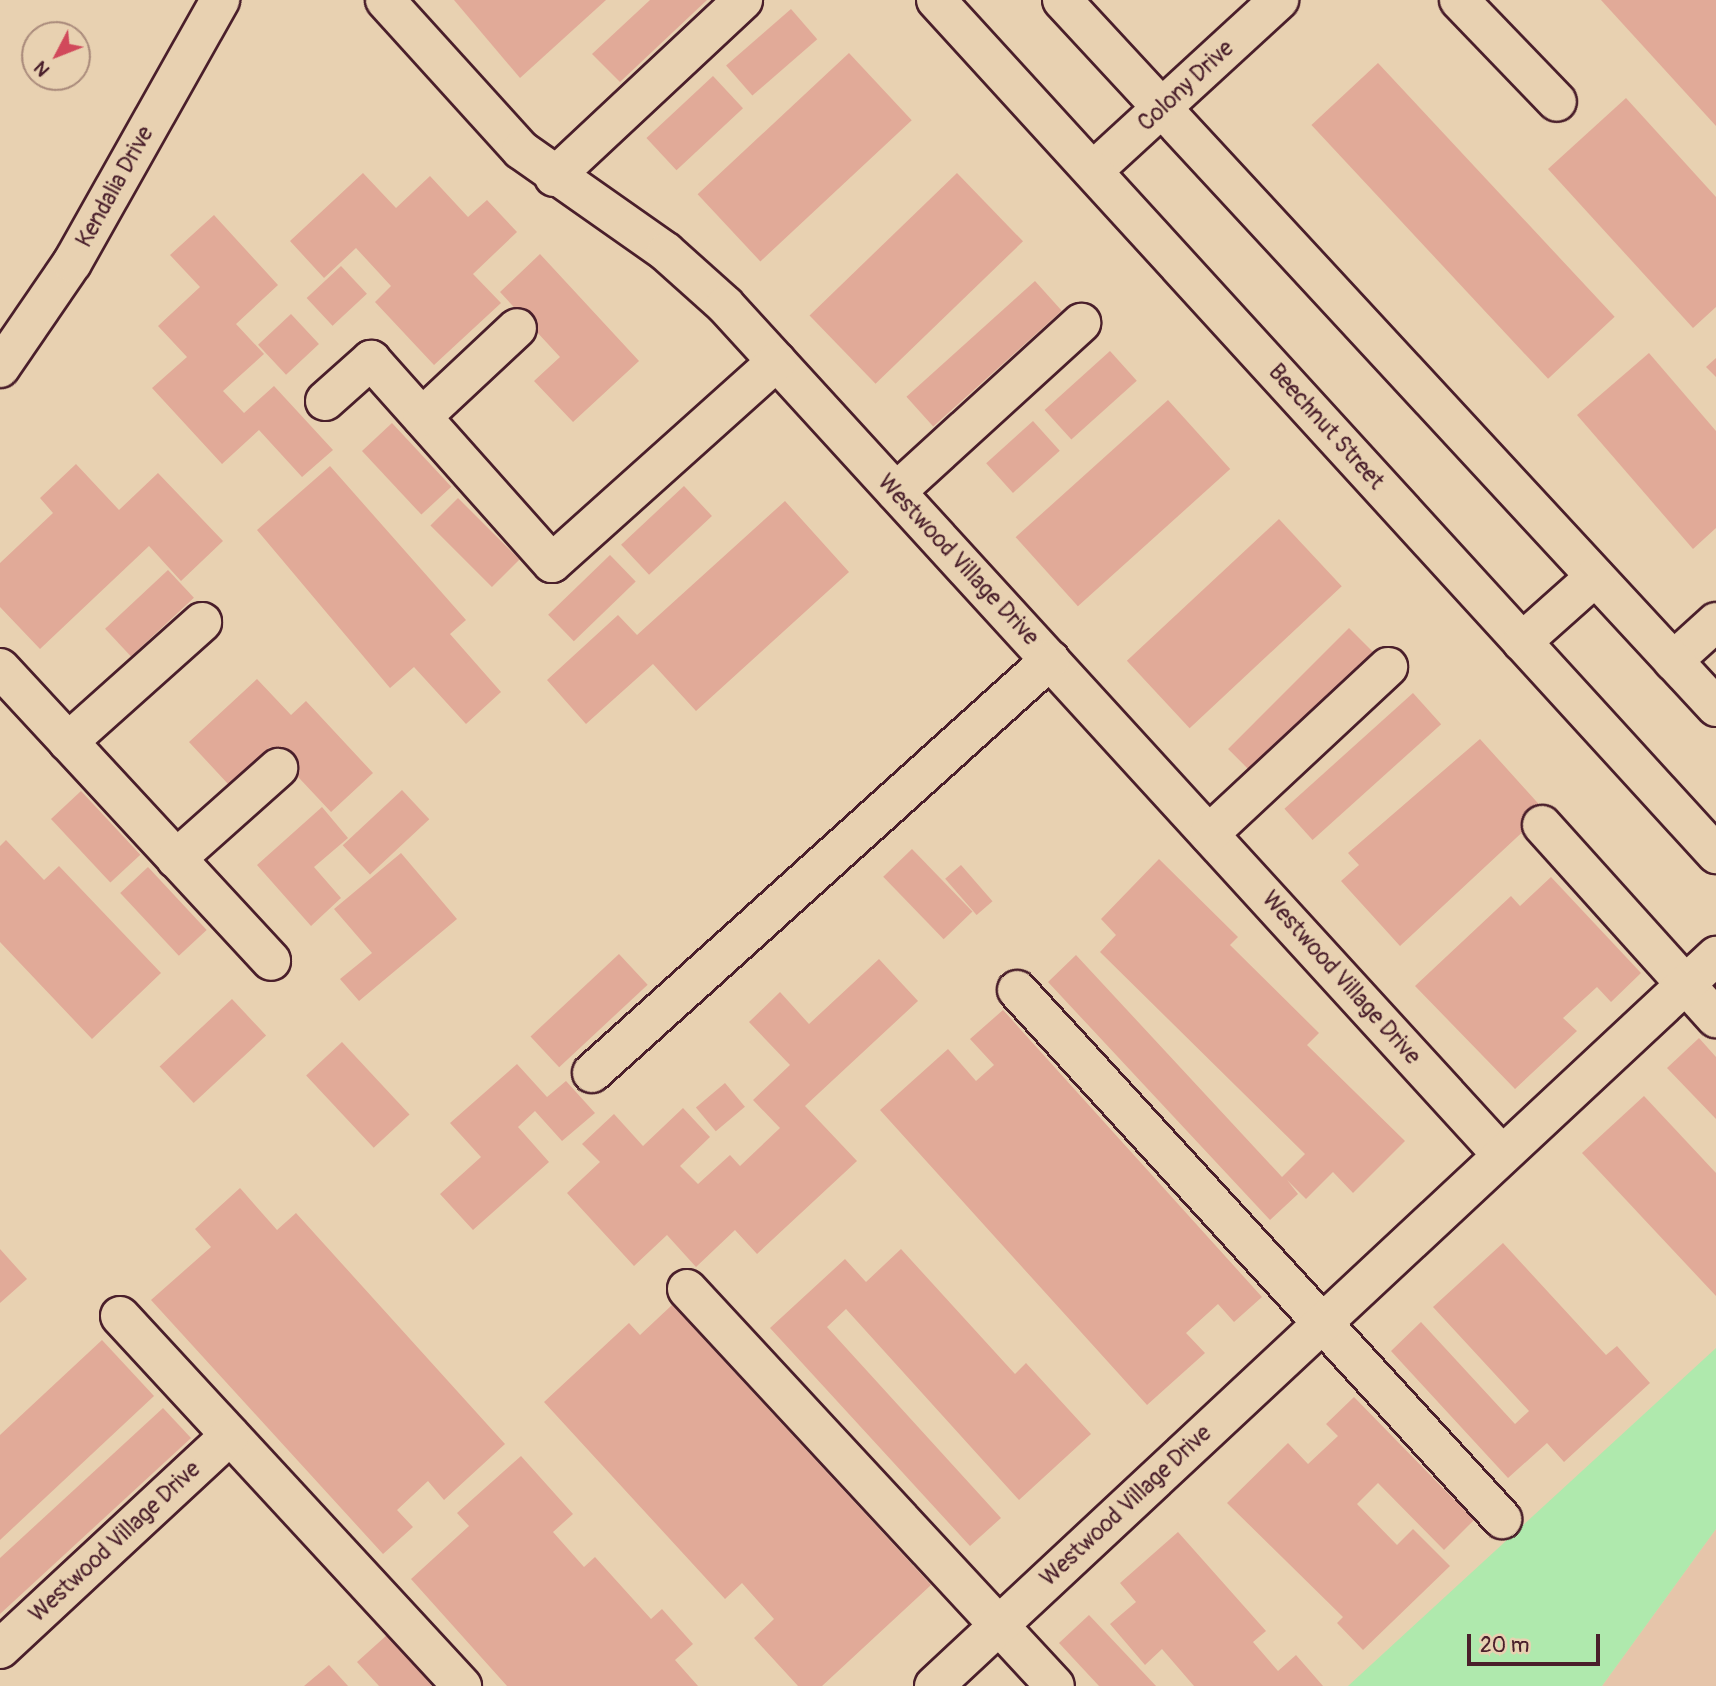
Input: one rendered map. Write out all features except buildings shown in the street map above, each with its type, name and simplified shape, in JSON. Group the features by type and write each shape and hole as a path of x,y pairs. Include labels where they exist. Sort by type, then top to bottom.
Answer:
{"street":[{"name":"Kendalia Drive","path":"0,368 72,262 220,0"},
{"name":"Westwood Village Drive","path":"385,0 521,150 554,177 666,253 777,361 1501,1154"},
{"path":"554,177 743,0"},
{"name":"Beechnut Street","path":"936,0 1716,854"},
{"path":"1062,0 1716,707"},
{"name":"Colony Drive","path":"1093,171 1279,0"},
{"path":"1459,0 1558,102"},
{"path":"895,492 1081,323"},
{"path":"422,417 517,328"},
{"path":"325,401 371,360 552,563 777,361"},
{"path":"1522,642 1595,576"},
{"path":"68,742 202,622"},
{"path":"1673,661 1716,622"},
{"path":"592,1073 1050,660"},
{"path":"1209,834 1388,667"},
{"path":"0,668 271,961"},
{"path":"176,859 278,768"},
{"path":"1542,825 1716,1018"},
{"name":"Westwood Village Drive","path":"934,1686 1501,1154 1716,957"},
{"path":"1017,990 1503,1519"},
{"path":"687,1289 1055,1686"},
{"path":"120,1316 462,1686"},
{"name":"Westwood Village Drive","path":"0,1648 230,1435"}],"shaded area":[{"path":"1716,1529 1716,1686 1602,1686"}],"green space":[{"path":"1716,1348 1716,1529 1602,1686 1348,1686"}]}
